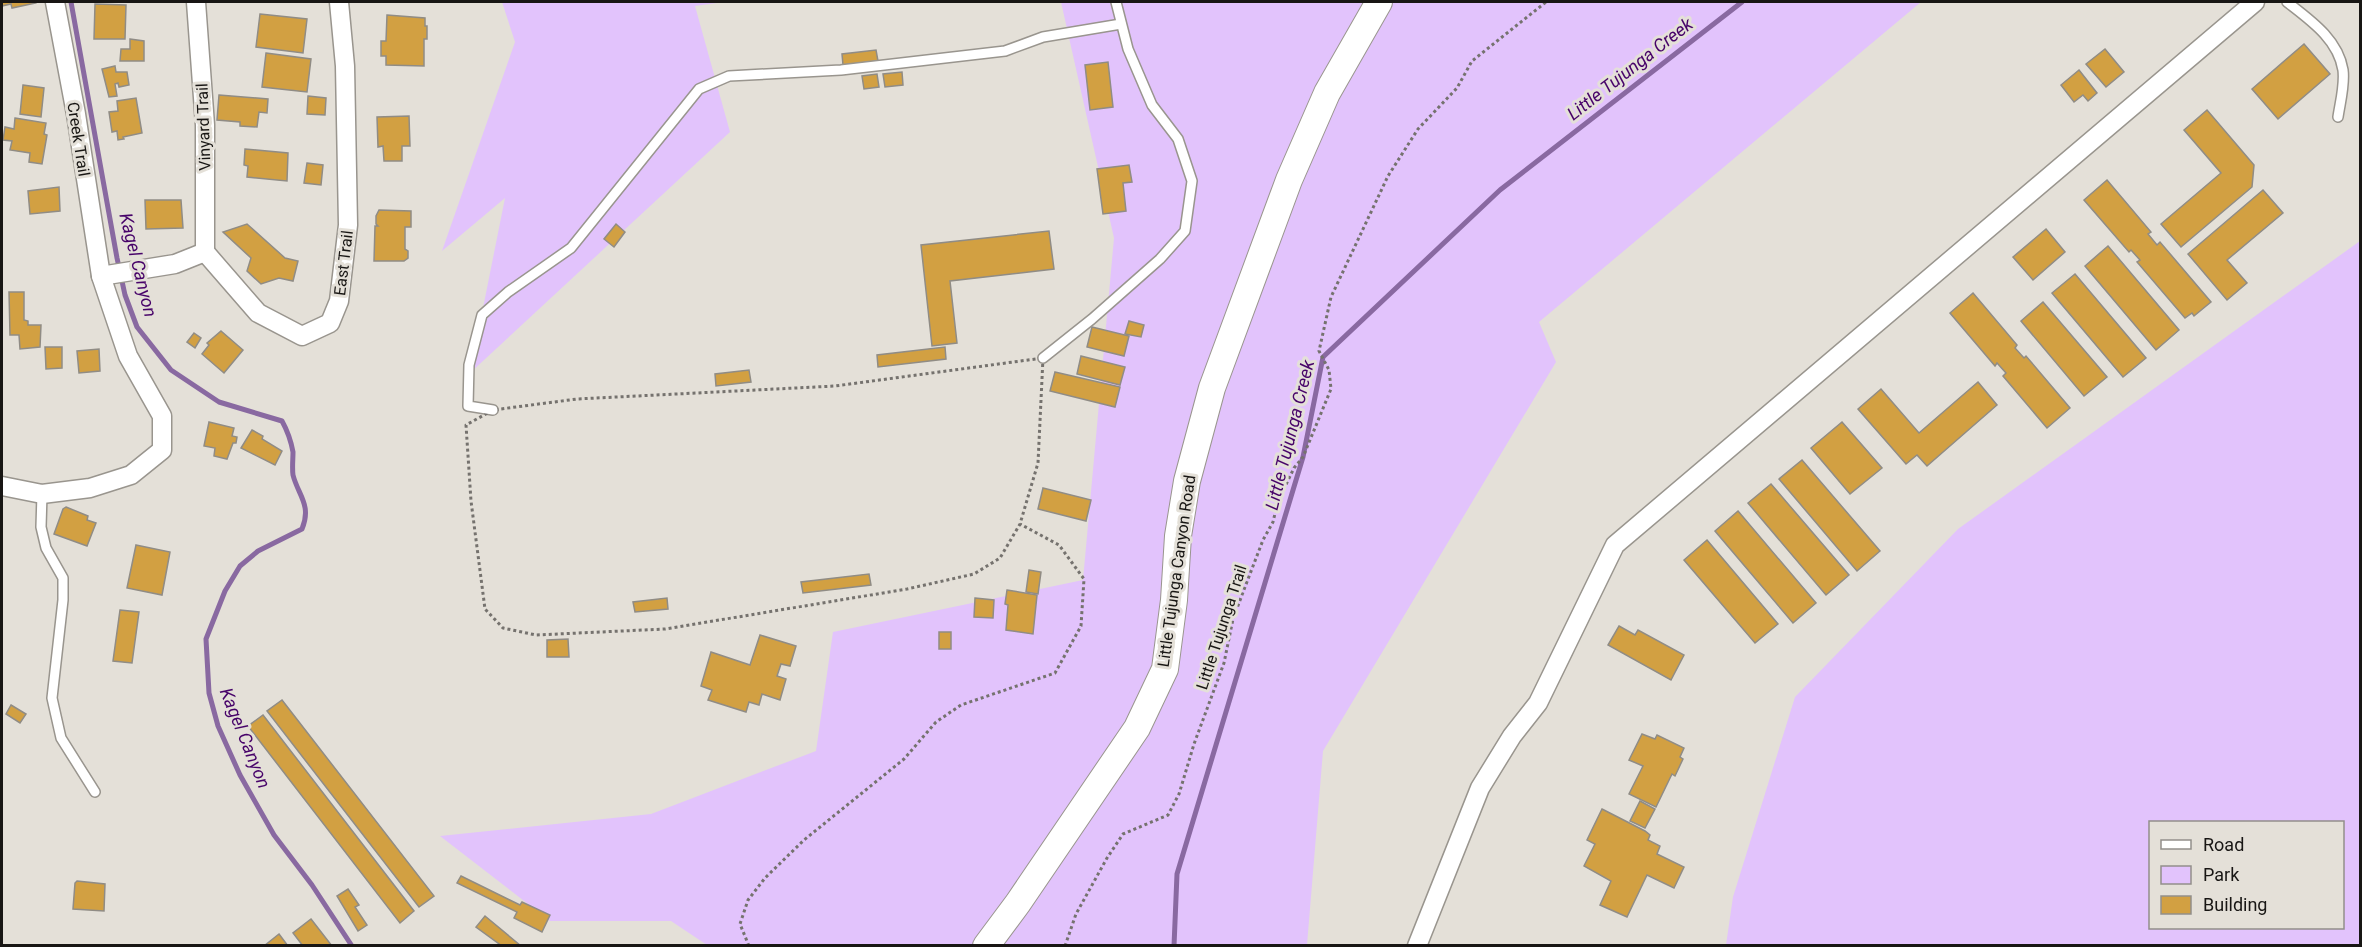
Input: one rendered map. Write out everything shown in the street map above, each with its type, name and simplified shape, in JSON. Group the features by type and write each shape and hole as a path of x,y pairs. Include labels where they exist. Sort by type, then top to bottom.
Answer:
{"main road":[{"name":"Little Tujunga Canyon Road","path":"986,945 1018,903 1137,728 1165,669 1174,600 1178,536 1187,481 1212,388 1289,180 1327,93 1379,2"}],"street":[{"name":"Creek Trail","path":"55,2 104,276"},
{"name":"Vinyard Trail","path":"196,2 205,125 205,252"},
{"name":"East Trail","path":"205,252 258,313 302,336 330,323 339,301 348,225 345,66 339,2"},
{"path":"1417,945 1480,788 1512,736 1538,703 1615,544 2255,2"},
{"path":"2,486 42,494 90,488 131,475 162,450 162,416 128,356 104,276 175,264 205,252"}],"lane":[{"path":"1043,358 1092,319 1160,259 1185,231 1192,181 1178,139 1152,105 1128,49 1116,2"},
{"path":"2287,2 2319,27 2337,51 2343,72 2338,117"},
{"path":"493,410 468,406 469,365 482,315 508,292 571,248 699,89 729,76 841,70 1005,51 1043,37 1121,24"},
{"path":"42,494 41,527 46,548 63,578 63,600 52,698 61,738 94,792"}],"path":[{"name":"Little Tujunga Trail","path":"1065,945 1076,914 1123,834 1168,815 1179,794 1194,744 1224,663 1233,619 1241,597 1263,540 1273,522 1278,501 1294,468 1303,458 1331,389 1329,370 1319,351 1331,297 1388,176 1418,129 1456,88 1472,62 1546,2"},
{"path":"1043,358 1038,463 1020,524 1000,558 974,574 907,590 664,629 536,635 503,628 485,609 471,501 466,425 493,410 577,399 835,386 1043,358"},
{"path":"749,945 740,924 748,900 765,878 804,840 904,759 936,722 961,705 1055,673 1081,626 1084,579 1059,544 1020,524"}],"green space":[{"path":"502,2 724,2 695,6 730,132 470,373 505,198 442,251 515,42"},
{"path":"1061,2 1921,2 1539,322 1556,362 1323,751 1307,945 707,945 671,921 550,921 440,836 651,814 816,751 833,632 1083,580 1114,238"},
{"path":"2360,241 2360,945 1726,945 1733,897 1795,697 1958,529"}],"building":[{"path":"2,2 36,3 12,8 11,4 2,6"},
{"path":"95,4 126,5 125,39 94,39"},
{"path":"260,14 307,19 303,53 256,47"},
{"path":"387,15 425,18 427,39 424,39 424,66 386,65 386,56 381,56 381,41 386,41"},
{"path":"130,39 144,41 144,61 120,61 121,49 130,49"},
{"path":"2304,44 2330,74 2278,119 2252,89"},
{"path":"2105,49 2124,72 2106,87 2086,64"},
{"path":"876,50 878,61 843,65 842,54"},
{"path":"266,53 311,59 307,92 262,87"},
{"path":"1108,62 1113,107 1090,110 1085,65"},
{"path":"115,66 116,72 127,72 129,85 119,87 118,83 115,84 117,96 109,97 102,69"},
{"path":"2079,70 2097,93 2088,101 2083,95 2074,102 2061,85"},
{"path":"902,72 903,85 885,87 883,74"},
{"path":"877,74 879,87 864,89 862,76"},
{"path":"23,85 44,88 41,117 20,114"},
{"path":"219,95 268,99 267,113 259,112 257,127 240,126 240,122 217,120"},
{"path":"308,96 326,98 325,115 307,114"},
{"path":"136,98 142,133 118,140 117,131 112,132 109,112 118,111 117,101"},
{"path":"2207,110 2254,165 2252,187 2181,247 2161,224 2221,173 2184,130"},
{"path":"409,116 410,146 402,146 402,161 384,161 383,146 378,147 377,117"},
{"path":"15,118 46,123 44,134 47,135 42,164 29,162 30,153 10,150 12,141 3,140 5,127 14,129"},
{"path":"245,149 288,153 287,181 247,177 248,166 244,165"},
{"path":"307,163 323,165 321,185 304,183"},
{"path":"1129,165 1132,182 1123,183 1126,211 1103,214 1097,169"},
{"path":"2107,180 2151,232 2148,234 2157,245 2160,242 2211,302 2194,316 2192,313 2185,318 2137,262 2140,260 2131,250 2129,252 2084,200"},
{"path":"59,187 60,211 30,214 28,191"},
{"path":"2263,190 2283,213 2227,260 2247,283 2227,300 2188,254"},
{"path":"145,200 181,200 183,228 146,229"},
{"path":"379,210 411,211 411,227 405,227 405,249 408,251 408,258 404,261 374,261 375,226 378,226 376,216"},
{"path":"247,224 285,258 298,261 293,281 279,278 261,284 247,271 251,258 223,232"},
{"path":"616,224 625,232 614,247 604,239"},
{"path":"2046,229 2065,252 2033,280 2013,257"},
{"path":"1049,231 1054,269 950,281 957,343 932,346 921,245"},
{"path":"2108,246 2179,330 2156,350 2085,266"},
{"path":"2075,274 2146,358 2123,377 2052,293"},
{"path":"9,292 24,292 24,320 28,321 28,325 41,325 40,347 20,349 19,335 10,335"},
{"path":"1973,293 2017,345 2015,348 2024,358 2026,356 2070,408 2047,428 2003,376 2006,373 1997,363 1995,366 1950,313"},
{"path":"2043,302 2107,377 2084,396 2021,321"},
{"path":"1129,321 1144,325 1141,337 1125,334"},
{"path":"1092,327 1129,336 1124,356 1087,347"},
{"path":"221,331 243,350 224,373 202,354 209,345 207,343"},
{"path":"194,333 201,338 195,348 187,342"},
{"path":"45,347 62,347 62,368 46,369"},
{"path":"945,347 946,359 878,367 877,355"},
{"path":"99,349 100,371 79,373 77,351"},
{"path":"1081,356 1125,367 1120,385 1077,374"},
{"path":"749,370 751,382 716,386 715,374"},
{"path":"1055,372 1120,387 1115,407 1050,391"},
{"path":"1978,382 1997,405 1927,466 1917,455 1906,464 1858,409 1881,389 1919,433"},
{"path":"209,422 234,428 232,436 237,437 236,443 233,443 227,459 214,456 215,448 204,446"},
{"path":"1842,422 1882,468 1850,494 1811,448"},
{"path":"252,430 282,451 275,465 241,448"},
{"path":"1802,460 1880,551 1857,571 1779,479"},
{"path":"1771,484 1849,575 1826,595 1748,503"},
{"path":"1043,488 1091,500 1086,521 1038,509"},
{"path":"66,507 88,516 87,520 96,523 87,546 54,534 63,509"},
{"path":"1738,511 1816,603 1793,623 1715,531"},
{"path":"1707,540 1778,624 1755,643 1684,560"},
{"path":"136,545 170,552 162,595 127,588"},
{"path":"1029,570 1041,572 1038,594 1026,592"},
{"path":"869,574 871,585 803,593 801,582"},
{"path":"1007,590 1037,595 1033,634 1006,630"},
{"path":"667,598 668,609 635,612 633,602"},
{"path":"975,598 994,600 993,618 974,617"},
{"path":"120,610 139,612 132,663 113,661"},
{"path":"1619,626 1635,635 1638,630 1684,655 1671,680 1608,645"},
{"path":"939,632 951,632 951,649 939,649"},
{"path":"760,635 796,646 790,666 781,664 777,676 786,679 780,700 762,694 759,705 749,702 746,712 708,700 712,690 701,686 711,652 750,665"},
{"path":"568,639 569,657 547,657 547,640"},
{"path":"282,700 434,896 419,907 267,711"},
{"path":"11,705 26,714 20,723 6,714"},
{"path":"263,715 414,911 400,923 248,726"},
{"path":"1642,734 1655,739 1657,735 1684,748 1680,757 1683,759 1675,776 1672,774 1656,807 1629,794 1643,766 1629,760"},
{"path":"1640,801 1655,809 1645,828 1630,821"},
{"path":"1602,809 1645,831 1650,835 1648,840 1660,846 1657,854 1684,867 1674,888 1647,875 1627,917 1600,905 1611,881 1584,866 1595,844 1587,840"},
{"path":"461,876 520,905 522,902 550,915 542,932 514,918 517,912 457,883"},
{"path":"77,881 105,884 104,911 73,909"},
{"path":"348,889 359,905 355,907 367,925 358,931 337,896"},
{"path":"485,916 521,946 502,946 476,927"},
{"path":"311,919 332,946 303,946 293,933"},
{"path":"279,934 288,946 264,946"}],"waterway":[{"name":"Kagel Canyon","path":"71,2 117,258 125,295 137,327 171,370 219,402 282,421 290,440 293,452 293,475 305,507 305,521 302,529 258,551 240,566 225,591 206,639 209,693 218,726 240,775 274,835 312,885 352,946"},
{"name":"Little Tujunga Creek","path":"1174,946 1177,874 1303,457 1323,357 1500,190 1742,2"}]}
